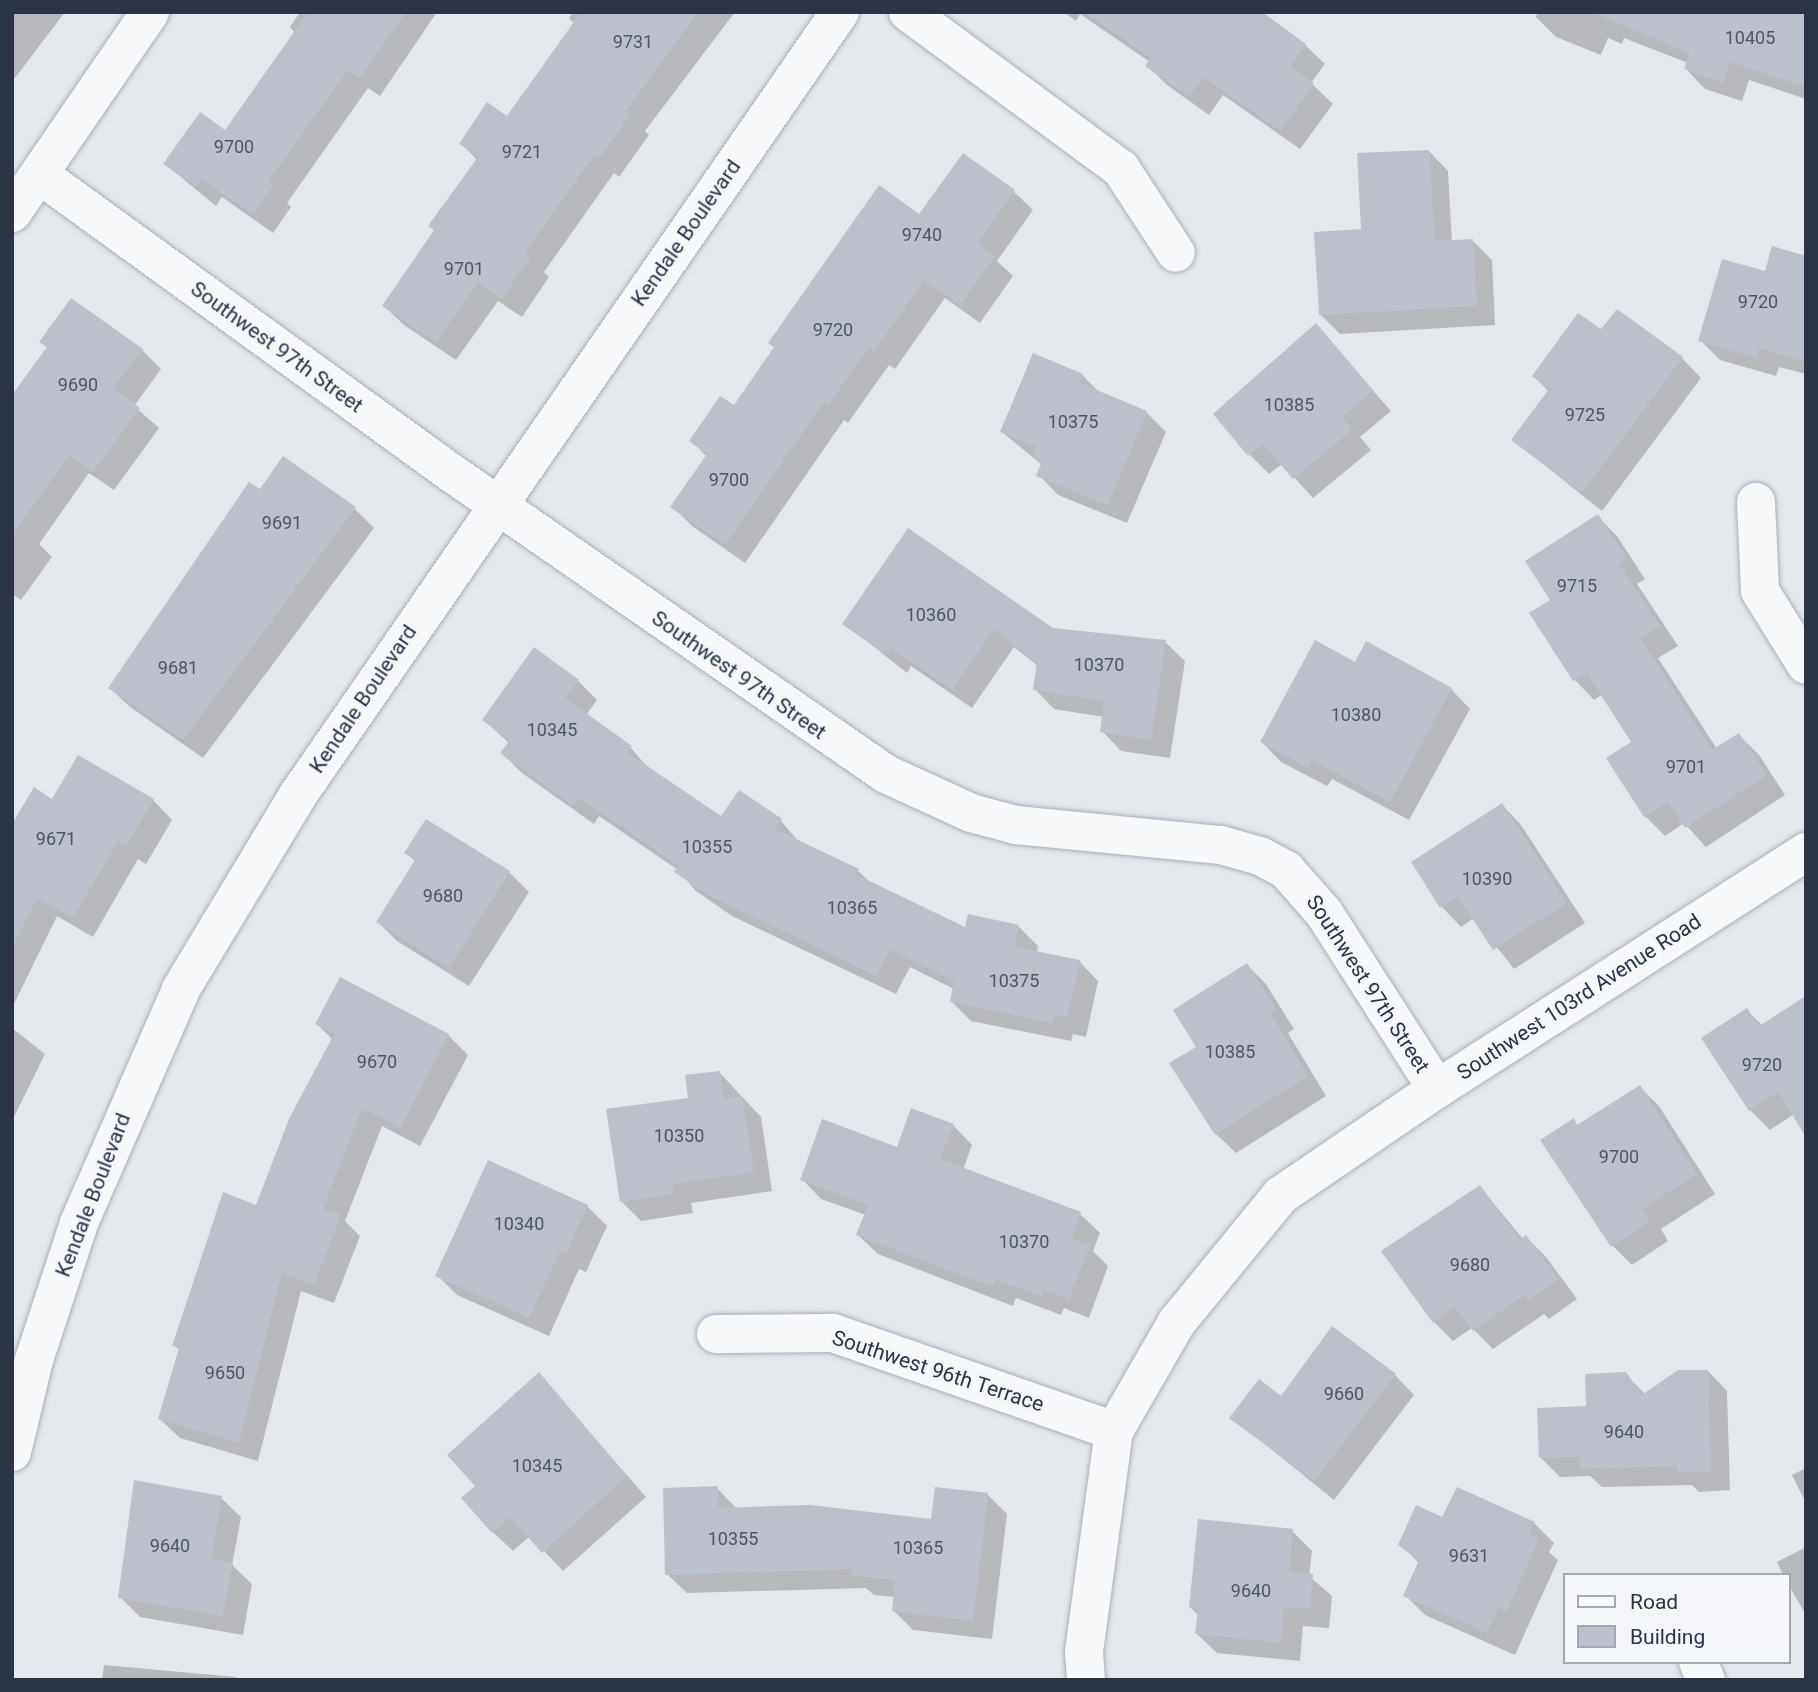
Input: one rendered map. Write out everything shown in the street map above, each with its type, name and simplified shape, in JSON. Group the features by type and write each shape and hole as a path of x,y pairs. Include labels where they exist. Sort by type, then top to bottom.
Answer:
{"street":[{"path":"12,213 150,12"},
{"name":"Kendale Boulevard","path":"12,1452 34,1360 79,1223 181,989 298,795 496,504 840,12"},
{"path":"908,12 1121,169 1175,253"},
{"name":"Southwest 97th Street","path":"40,175 496,504 844,748 931,795 1016,825 1221,845 1260,856 1286,870 1324,913 1437,1089"},
{"path":"1756,502 1760,591 1806,665"},
{"name":"Southwest 103rd Avenue Road","path":"1086,1680 1084,1652 1114,1432 1177,1322 1282,1195 1437,1089 1806,852"},
{"name":"Southwest 96th Terrace","path":"716,1334 833,1333 1114,1432"},
{"path":"1699,1664 1706,1680"}],"building":[{"path":"308,12 406,12 360,78 348,70 268,182 273,186 253,215 202,179 196,187 163,164 200,112 225,130"},
{"path":"581,12 698,12 626,111 631,114 599,159 594,155 525,252 531,256 502,299 478,282 436,342 382,306 434,230 428,226 478,157 459,144 487,102 507,116"},
{"path":"1084,12 1262,12 1306,44 1290,67 1314,83 1280,131 1203,77 1189,97 1145,66 1151,58"},
{"path":"1591,12 1806,12 1806,87 1730,62 1723,83 1684,69 1689,53"},
{"path":"1429,150 1435,241 1473,239 1477,306 1319,315 1314,232 1361,229 1357,153"},
{"path":"963,153 1015,190 977,243 995,256 960,305 924,280 874,351 869,347 828,405 824,402 725,545 670,507 707,454 689,441 720,396 734,405 774,347 768,343 879,185 919,214"},
{"path":"1772,246 1806,256 1806,362 1759,348 1757,358 1698,341 1722,259 1765,271"},
{"path":"71,298 143,349 113,388 140,408 93,472 69,455 12,535 12,395 47,347 39,342"},
{"path":"1617,309 1683,357 1582,493 1511,440 1549,389 1532,376 1578,313 1601,329"},
{"path":"1316,323 1373,390 1342,417 1352,430 1293,479 1263,444 1248,456 1213,414"},
{"path":"1033,353 1083,374 1080,383 1147,411 1108,505 1036,476 1042,461 1032,457 1036,447 1000,432"},
{"path":"283,456 356,507 183,740 108,688 249,482 260,489"},
{"path":"1598,514 1627,559 1619,564 1660,626 1640,638 1712,750 1739,733 1767,775 1685,828 1668,802 1644,817 1606,758 1631,742 1587,673 1573,681 1529,613 1550,600 1525,561"},
{"path":"908,528 1053,628 1166,640 1151,740 1100,732 1104,701 1033,690 1037,663 994,629 952,690 891,648 886,655 842,624"},
{"path":"1315,640 1355,662 1366,641 1452,688 1390,802 1312,760 1308,768 1260,742"},
{"path":"534,647 579,680 565,698 632,746 628,753 721,816 739,790 782,819 775,829 859,869 857,875 965,927 968,914 1019,925 1015,947 1080,960 1067,1018 1054,1015 1052,1023 950,1002 954,981 890,949 876,976 710,896 674,872 679,866 579,798 573,806 500,753 510,740 482,720"},
{"path":"78,755 154,799 126,846 118,841 73,918 37,898 12,949 12,824 34,787 52,799"},
{"path":"1502,803 1567,903 1493,950 1458,897 1440,908 1411,862"},
{"path":"426,819 510,871 449,968 376,922 415,860 404,853"},
{"path":"1247,963 1276,1009 1270,1013 1308,1076 1215,1135 1169,1063 1196,1047 1173,1010"},
{"path":"340,977 449,1034 400,1128 362,1108 323,1209 341,1215 314,1285 282,1272 239,1443 158,1419 179,1348 172,1346 223,1192 256,1205 289,1119 334,1034 315,1024"},
{"path":"1806,996 1806,1137 1778,1092 1749,1111 1701,1038 1747,1008 1759,1026"},
{"path":"720,1071 723,1099 742,1096 754,1172 673,1184 674,1194 620,1202 606,1109 688,1098 685,1075"},
{"path":"1640,1085 1697,1174 1642,1209 1650,1221 1611,1247 1540,1140 1574,1118 1577,1125"},
{"path":"911,1108 954,1124 940,1159 1081,1212 1072,1238 1090,1245 1069,1300 1044,1290 1041,1296 996,1280 993,1287 856,1235 868,1205 800,1180 822,1119 897,1147"},
{"path":"488,1160 588,1205 566,1253 560,1251 529,1318 435,1276"},
{"path":"1480,1185 1520,1240 1526,1235 1558,1279 1528,1301 1524,1295 1473,1331 1455,1307 1433,1323 1381,1251"},
{"path":"1332,1326 1396,1374 1314,1481 1229,1418 1259,1379 1281,1396"},
{"path":"1678,1370 1708,1370 1711,1471 1677,1473 1677,1466 1580,1469 1580,1457 1539,1458 1537,1408 1586,1406 1585,1374 1626,1372 1642,1395"},
{"path":"539,1372 627,1476 542,1553 510,1517 492,1533 461,1498 475,1486 447,1455"},
{"path":"134,1480 222,1496 211,1559 233,1563 223,1616 118,1598"},
{"path":"718,1486 718,1508 810,1505 931,1519 935,1487 988,1493 973,1621 892,1611 895,1580 852,1576 853,1569 665,1575 663,1488"},
{"path":"1457,1487 1535,1522 1529,1535 1539,1539 1507,1611 1499,1607 1487,1633 1403,1596 1419,1560 1398,1545 1416,1505 1442,1517"},
{"path":"1198,1519 1293,1529 1289,1572 1313,1574 1310,1609 1284,1607 1281,1643 1195,1634 1198,1609 1189,1608"}]}
